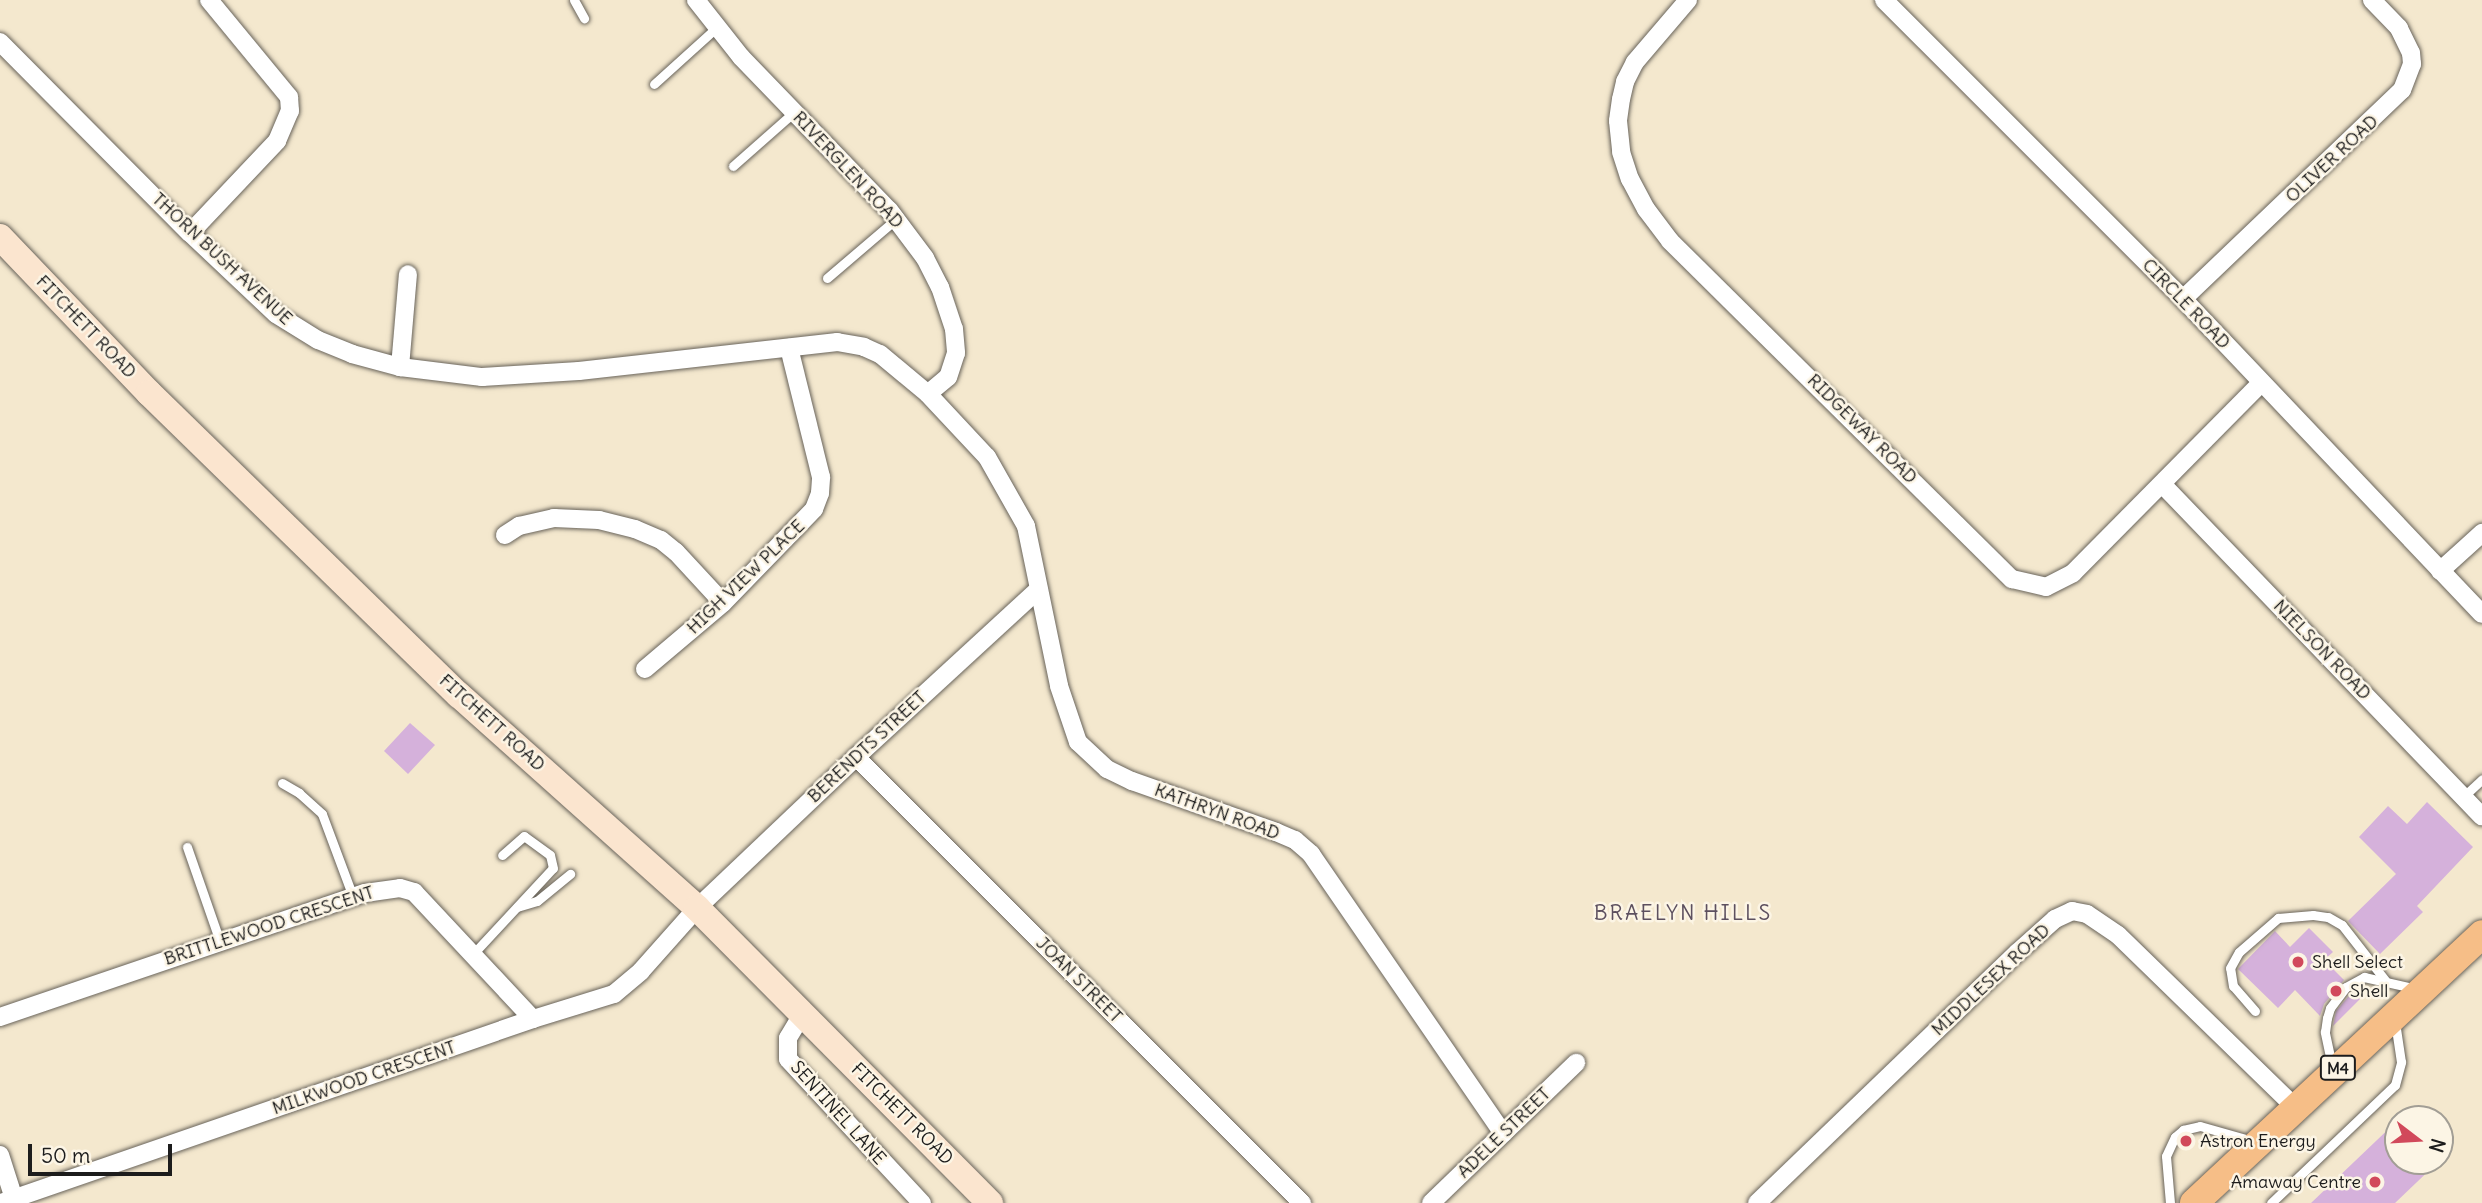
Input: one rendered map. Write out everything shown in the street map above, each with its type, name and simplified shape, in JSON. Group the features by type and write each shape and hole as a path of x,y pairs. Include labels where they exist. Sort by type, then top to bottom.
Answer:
{"main road":[{"name":"M4","path":"2198,1202 2333,1072 2422,991 2479,946"}],"street":[{"path":"190,233 277,141 290,111 289,97 209,0"},
{"name":"RIVERGLEN ROAD","path":"696,0 794,112 896,219 925,258 940,287 954,329 956,353 948,377 928,394"},
{"name":"RIDGEWAY ROAD","path":"1688,0 1635,62 1625,82 1618,121 1621,152 1630,179 1646,209 1670,241 2012,579 2035,587 2059,583 2073,573 2261,383"},
{"name":"CIRCLE ROAD","path":"1884,0 2183,299 2482,614"},
{"name":"OLIVER ROAD","path":"2183,299 2402,90 2412,64 2411,53 2399,28 2372,0"},
{"name":"THORN BUSH AVENUE","path":"0,42 190,233 276,314 298,329 352,354 400,367 482,376 579,371 837,342 864,346 880,354 928,394"},
{"name":"FITCHETT ROAD","path":"0,237 149,393 459,695 697,908 990,1203"},
{"path":"400,367 408,274"},
{"name":"HIGH VIEW PLACE","path":"645,669 723,603 800,527 814,509 820,492 817,454 789,348"},
{"name":"KATHRYN ROAD","path":"928,394 987,457 1026,526 1059,686 1068,719 1078,741 1093,758 1120,775 1276,832 1295,840 1311,853 1503,1133"},
{"name":"NIELSON ROAD","path":"2162,484 2482,816"},
{"path":"505,535 519,526 554,518 589,519 635,529 660,540 676,552 723,603"},
{"path":"2440,572 2482,533"},
{"name":"BERENDTS STREET","path":"697,908 1039,589"},
{"name":"JOAN STREET","path":"856,757 1302,1203"},
{"name":"BRITTLEWOOD CRESCENT","path":"0,1017 353,897 384,889 414,892 533,1019"},
{"name":"MILKWOOD CRESCENT","path":"8,1201 533,1019 614,995 642,971 697,908"},
{"name":"MIDDLESEX ROAD","path":"1757,1203 2017,953 2055,919 2072,911 2087,914 2118,934 2295,1107"},
{"name":"SENTINEL LANE","path":"803,1013 788,1038 788,1059 922,1203"},
{"name":"ADELE STREET","path":"1432,1203 1576,1063"},
{"path":"0,1155 8,1201"}],"lane":[{"path":"574,0 584,18"},
{"path":"654,84 717,27"},
{"path":"733,166 794,112"},
{"path":"827,278 896,219"},
{"path":"2463,797 2482,779"},
{"path":"282,783 299,793 327,822 353,897"},
{"path":"473,954 553,868 553,863 542,846 524,836 502,855"},
{"path":"187,847 220,942"},
{"path":"517,907 537,901 570,874"},
{"path":"2255,1011 2233,986 2230,968 2239,952 2278,919 2313,915 2328,917 2342,925 2385,980"},
{"path":"2333,1072 2325,1032 2330,1008 2357,979 2364,976 2422,991"},
{"path":"2271,1203 2395,1085 2401,1062 2394,1017"},
{"path":"2169,1203 2166,1156 2175,1137 2183,1130 2200,1126 2258,1142"}],"building":[{"path":"410,723 435,745 408,774 384,751"},
{"path":"2427,802 2473,847 2417,906 2423,912 2380,954 2348,921 2396,874 2359,837 2388,806 2407,824"},
{"path":"2309,928 2333,952 2324,960 2344,980 2324,1004 2320,1016 2295,990 2278,1008 2238,969 2275,931 2290,947"},
{"path":"2354,990 2361,998 2333,1026 2336,1011"},
{"name":"Amaway Centre","path":"2384,1133 2384,1175 2424,1175 2395,1203 2311,1203"}],"place":[{"name":"Shell Select","path":"2298,962"},
{"name":"Shell","path":"2336,991"},
{"name":"Astron Energy","path":"2186,1141"},
{"name":"Amaway Centre","path":"2375,1182"}],"district":[{"name":"BRAELYN HILLS","path":"1683,913"}]}
